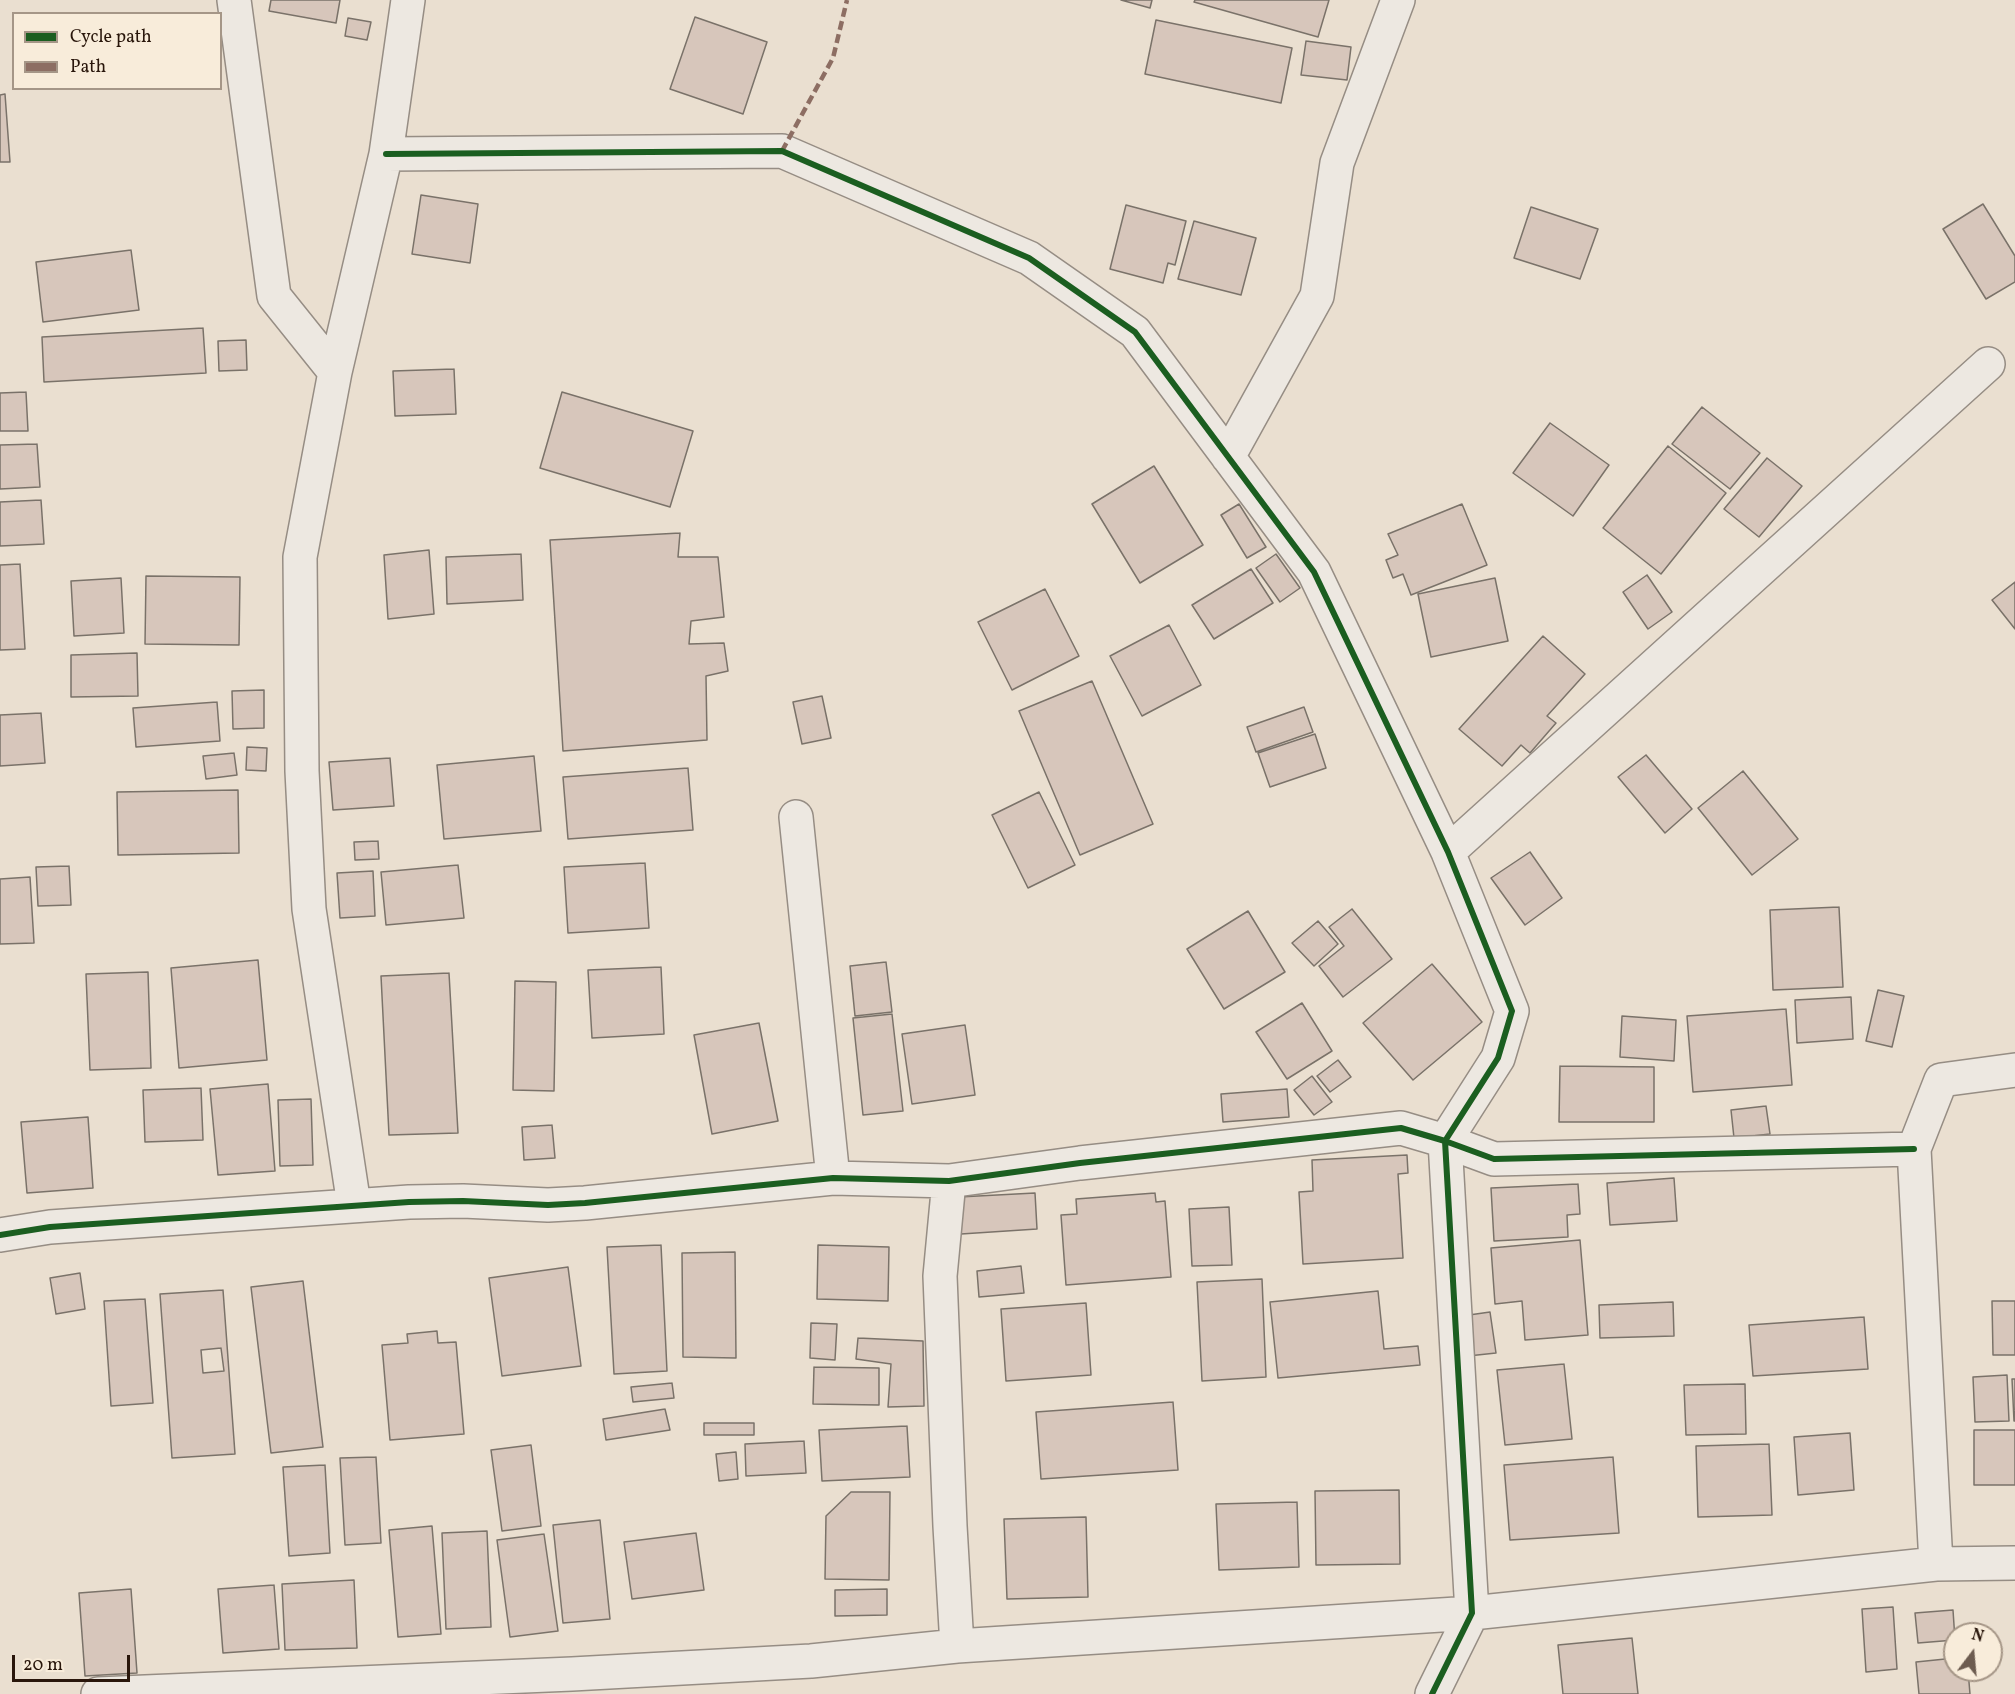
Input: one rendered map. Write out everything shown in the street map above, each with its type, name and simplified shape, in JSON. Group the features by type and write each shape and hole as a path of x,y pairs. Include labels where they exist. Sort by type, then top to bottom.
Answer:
{"street":[{"path":"234,0 274,296 335,372"},
{"path":"354,1205 309,909 302,771 300,557 335,372 386,154 408,0"},
{"path":"1228,456 1317,296 1336,163 1398,0"},
{"path":"386,154 782,152 1029,258 1135,332 1314,572 1448,852 1512,1011 1498,1059 1445,1141 1472,1613 1432,1694"},
{"path":"1448,852 1988,364"},
{"path":"796,817 833,1178"},
{"path":"1936,1564 1914,1149 1941,1080 2015,1070"},
{"path":"0,1235 50,1227 354,1205 463,1201 585,1203 833,1178 949,1181 1080,1163 1401,1128 1494,1159 1914,1149"},
{"path":"949,1181 940,1276 957,1646"},
{"path":"98,1694 572,1684 957,1646 1472,1613 1936,1564 2015,1563"}],"building":[{"path":"271,0 340,0 336,23 269,11"},
{"path":"1121,0 1152,0 1150,8"},
{"path":"1195,0 1329,0 1318,37 1194,2"},
{"path":"695,17 767,42 743,114 670,89"},
{"path":"348,18 371,22 367,40 345,36"},
{"path":"1156,20 1292,48 1281,103 1145,74"},
{"path":"1306,41 1351,47 1347,80 1301,75"},
{"path":"5,94 10,162 0,162 0,95"},
{"path":"421,195 478,204 470,263 412,254"},
{"path":"1983,204 2015,256 2015,282 1986,299 1943,229"},
{"path":"1126,205 1186,221 1175,265 1168,263 1163,283 1110,269"},
{"path":"1531,207 1598,229 1580,279 1514,258"},
{"path":"1194,221 1256,238 1241,295 1178,279"},
{"path":"131,250 139,310 43,322 36,262"},
{"path":"203,328 206,373 44,382 42,337"},
{"path":"246,340 247,370 219,371 218,341"},
{"path":"454,369 456,414 395,416 393,371"},
{"path":"26,392 28,431 0,431 0,393"},
{"path":"562,392 693,431 670,507 540,468"},
{"path":"1702,407 1760,453 1730,489 1672,444"},
{"path":"1550,423 1609,465 1573,516 1513,473"},
{"path":"37,444 40,487 0,489 0,445"},
{"path":"1668,446 1726,493 1661,574 1603,528"},
{"path":"1767,458 1802,486 1759,537 1724,509"},
{"path":"1154,466 1203,545 1140,583 1092,504"},
{"path":"41,500 44,544 0,546 0,502"},
{"path":"1239,504 1266,547 1247,558 1221,515"},
{"path":"1462,504 1487,565 1411,595 1403,574 1393,578 1386,560 1398,555 1388,534"},
{"path":"680,533 678,557 718,557 724,617 691,621 689,644 724,643 728,671 706,676 707,740 563,751 550,540"},
{"path":"429,550 434,614 388,619 384,555"},
{"path":"521,554 523,600 447,604 446,557"},
{"path":"1276,554 1300,588 1280,602 1256,568"},
{"path":"20,564 25,649 0,650 0,565"},
{"path":"1251,569 1273,603 1214,639 1192,605"},
{"path":"1647,575 1672,612 1648,629 1623,592"},
{"path":"146,576 240,577 239,645 145,644"},
{"path":"121,578 124,633 74,636 71,581"},
{"path":"1495,578 1508,641 1431,657 1418,594"},
{"path":"2015,582 2015,629 1992,600"},
{"path":"1045,589 1079,656 1012,690 978,622"},
{"path":"1169,625 1201,685 1142,716 1110,656"},
{"path":"1543,636 1585,674 1547,716 1556,723 1530,753 1521,745 1502,766 1459,729"},
{"path":"137,653 138,696 71,697 71,655"},
{"path":"1092,681 1153,824 1080,855 1019,711"},
{"path":"264,690 264,728 233,729 232,691"},
{"path":"822,696 831,738 802,744 793,702"},
{"path":"217,702 220,741 136,747 133,708"},
{"path":"1304,707 1313,732 1256,752 1247,727"},
{"path":"41,713 45,763 0,766 0,715"},
{"path":"1315,734 1326,768 1270,787 1258,753"},
{"path":"247,747 267,748 266,771 246,770"},
{"path":"234,753 237,775 206,779 203,756"},
{"path":"1646,755 1692,809 1665,833 1618,777"},
{"path":"534,756 541,831 444,839 437,765"},
{"path":"390,758 394,806 333,810 329,762"},
{"path":"688,768 693,830 568,839 563,777"},
{"path":"1743,771 1798,839 1752,875 1698,808"},
{"path":"238,790 239,853 118,855 117,792"},
{"path":"1039,792 1075,865 1028,888 992,815"},
{"path":"378,841 379,859 355,860 354,842"},
{"path":"1530,852 1562,898 1525,925 1491,878"},
{"path":"645,863 649,928 568,933 564,867"},
{"path":"458,865 464,918 386,925 381,872"},
{"path":"69,866 71,905 38,906 36,867"},
{"path":"373,871 375,916 340,918 337,873"},
{"path":"30,877 34,943 0,944 0,879"},
{"path":"1839,907 1843,987 1773,990 1770,910"},
{"path":"1352,909 1392,959 1343,997 1319,966 1344,946 1329,927"},
{"path":"1248,911 1285,972 1224,1009 1187,949"},
{"path":"1318,921 1338,944 1314,966 1292,943"},
{"path":"258,960 267,1060 179,1068 171,968"},
{"path":"886,962 892,1012 855,1016 850,966"},
{"path":"1432,964 1482,1022 1413,1080 1363,1023"},
{"path":"661,967 664,1034 592,1038 588,970"},
{"path":"148,972 151,1068 90,1070 86,974"},
{"path":"449,973 458,1133 389,1135 381,976"},
{"path":"515,981 556,982 554,1091 513,1090"},
{"path":"1878,990 1904,996 1892,1047 1866,1041"},
{"path":"1851,997 1853,1039 1797,1043 1795,1000"},
{"path":"1302,1003 1332,1051 1287,1079 1256,1032"},
{"path":"1786,1009 1792,1085 1693,1092 1687,1016"},
{"path":"892,1014 903,1111 863,1115 853,1018"},
{"path":"1622,1016 1676,1020 1674,1061 1620,1057"},
{"path":"759,1023 778,1121 712,1134 694,1035"},
{"path":"965,1025 975,1095 912,1104 902,1034"},
{"path":"1338,1060 1351,1077 1330,1092 1317,1076"},
{"path":"1560,1066 1654,1067 1654,1122 1559,1122"},
{"path":"1312,1076 1332,1102 1314,1115 1294,1090"},
{"path":"268,1084 275,1171 218,1175 210,1089"},
{"path":"201,1088 203,1140 145,1142 143,1090"},
{"path":"1287,1089 1289,1117 1223,1122 1221,1094"},
{"path":"311,1099 313,1165 280,1166 278,1100"},
{"path":"1766,1106 1770,1134 1734,1138 1731,1110"},
{"path":"88,1117 93,1188 27,1193 21,1122"},
{"path":"552,1125 555,1158 524,1160 522,1127"},
{"path":"1407,1155 1408,1173 1398,1174 1403,1258 1303,1264 1299,1192 1313,1191 1312,1160"},
{"path":"1674,1178 1677,1221 1610,1225 1607,1183"},
{"path":"1578,1184 1580,1214 1567,1215 1568,1237 1494,1241 1491,1188"},
{"path":"1035,1193 1037,1229 961,1234 959,1197"},
{"path":"1155,1193 1156,1202 1165,1201 1171,1277 1066,1285 1061,1215 1077,1214 1076,1199"},
{"path":"1229,1207 1232,1265 1192,1266 1189,1209"},
{"path":"1580,1240 1588,1335 1525,1340 1522,1301 1495,1304 1491,1248"},
{"path":"661,1245 667,1371 614,1374 607,1247"},
{"path":"818,1245 889,1247 888,1301 817,1299"},
{"path":"735,1252 736,1358 683,1357 682,1253"},
{"path":"1021,1266 1024,1293 979,1297 977,1271"},
{"path":"568,1267 581,1366 502,1376 489,1278"},
{"path":"80,1273 85,1309 56,1314 50,1278"},
{"path":"1262,1279 1266,1377 1202,1381 1197,1282"},
{"path":"303,1281 323,1447 271,1453 251,1287"},
{"path":"223,1290 235,1454 172,1458 160,1294","holes":["221,1348 224,1371 203,1373 201,1350"]},
{"path":"1378,1291 1384,1349 1418,1346 1420,1365 1278,1378 1270,1302"},
{"path":"145,1299 153,1403 111,1406 104,1301"},
{"path":"1992,1301 2015,1301 2015,1355 1993,1355"},
{"path":"1673,1302 1674,1336 1600,1338 1599,1305"},
{"path":"1086,1303 1091,1375 1006,1381 1001,1309"},
{"path":"1490,1312 1496,1353 1468,1356 1462,1316"},
{"path":"1864,1317 1868,1369 1753,1376 1749,1325"},
{"path":"811,1323 837,1324 835,1360 810,1358"},
{"path":"437,1331 438,1343 456,1342 464,1434 390,1440 382,1345 408,1343 407,1334"},
{"path":"858,1338 923,1341 924,1406 888,1407 891,1364 856,1359"},
{"path":"1564,1364 1572,1439 1505,1445 1497,1370"},
{"path":"814,1367 879,1368 879,1405 813,1404"},
{"path":"2007,1375 2009,1421 1975,1422 1973,1377"},
{"path":"2012,1379 2015,1379 2015,1421 2014,1421"},
{"path":"672,1383 674,1398 633,1402 631,1387"},
{"path":"1745,1384 1746,1434 1686,1435 1684,1385"},
{"path":"1173,1402 1178,1470 1041,1479 1036,1412"},
{"path":"665,1409 670,1430 606,1440 603,1419"},
{"path":"704,1423 754,1423 754,1435 704,1435"},
{"path":"907,1426 910,1477 822,1481 819,1430"},
{"path":"1974,1430 2015,1430 2015,1485 1974,1485"},
{"path":"1850,1433 1854,1490 1798,1495 1794,1437"},
{"path":"804,1441 806,1473 746,1476 745,1444"},
{"path":"1769,1444 1772,1515 1698,1517 1696,1446"},
{"path":"531,1445 541,1526 502,1531 491,1450"},
{"path":"736,1452 738,1479 719,1481 716,1454"},
{"path":"376,1457 381,1543 345,1545 340,1458"},
{"path":"1613,1457 1619,1533 1510,1540 1504,1465"},
{"path":"325,1465 330,1553 289,1556 283,1467"},
{"path":"1399,1490 1400,1564 1316,1565 1315,1491"},
{"path":"851,1492 890,1492 889,1580 825,1579 826,1516"},
{"path":"1297,1502 1299,1567 1219,1570 1216,1504"},
{"path":"1086,1517 1088,1597 1007,1599 1004,1519"},
{"path":"600,1520 610,1619 563,1623 553,1525"},
{"path":"432,1526 441,1634 398,1637 389,1530"},
{"path":"487,1531 491,1627 446,1629 442,1533"},
{"path":"696,1533 704,1590 632,1599 624,1542"},
{"path":"544,1534 558,1631 510,1637 497,1540"},
{"path":"354,1580 357,1648 285,1650 282,1584"},
{"path":"274,1585 279,1649 223,1653 218,1589"},
{"path":"131,1589 137,1673 85,1676 79,1593"},
{"path":"887,1589 887,1615 835,1616 835,1590"},
{"path":"1893,1607 1897,1669 1866,1672 1862,1609"},
{"path":"1953,1610 1954,1622 1943,1622 1943,1641 1918,1643 1915,1613"},
{"path":"1632,1638 1638,1694 1563,1694 1558,1645"},
{"path":"1943,1659 1943,1682 1969,1682 1970,1694 1919,1694 1916,1662"}],"marked path":[{"path":"782,151 833,58 847,0"}],"cycle path":[{"path":"386,154 782,151 1029,258 1135,332 1314,572 1448,852 1512,1011 1498,1058 1445,1141 1472,1613 1432,1694"},
{"path":"0,1235 50,1227 409,1202 463,1201 548,1205 833,1178 949,1181 1080,1163 1401,1128 1494,1159 1914,1149"}]}
